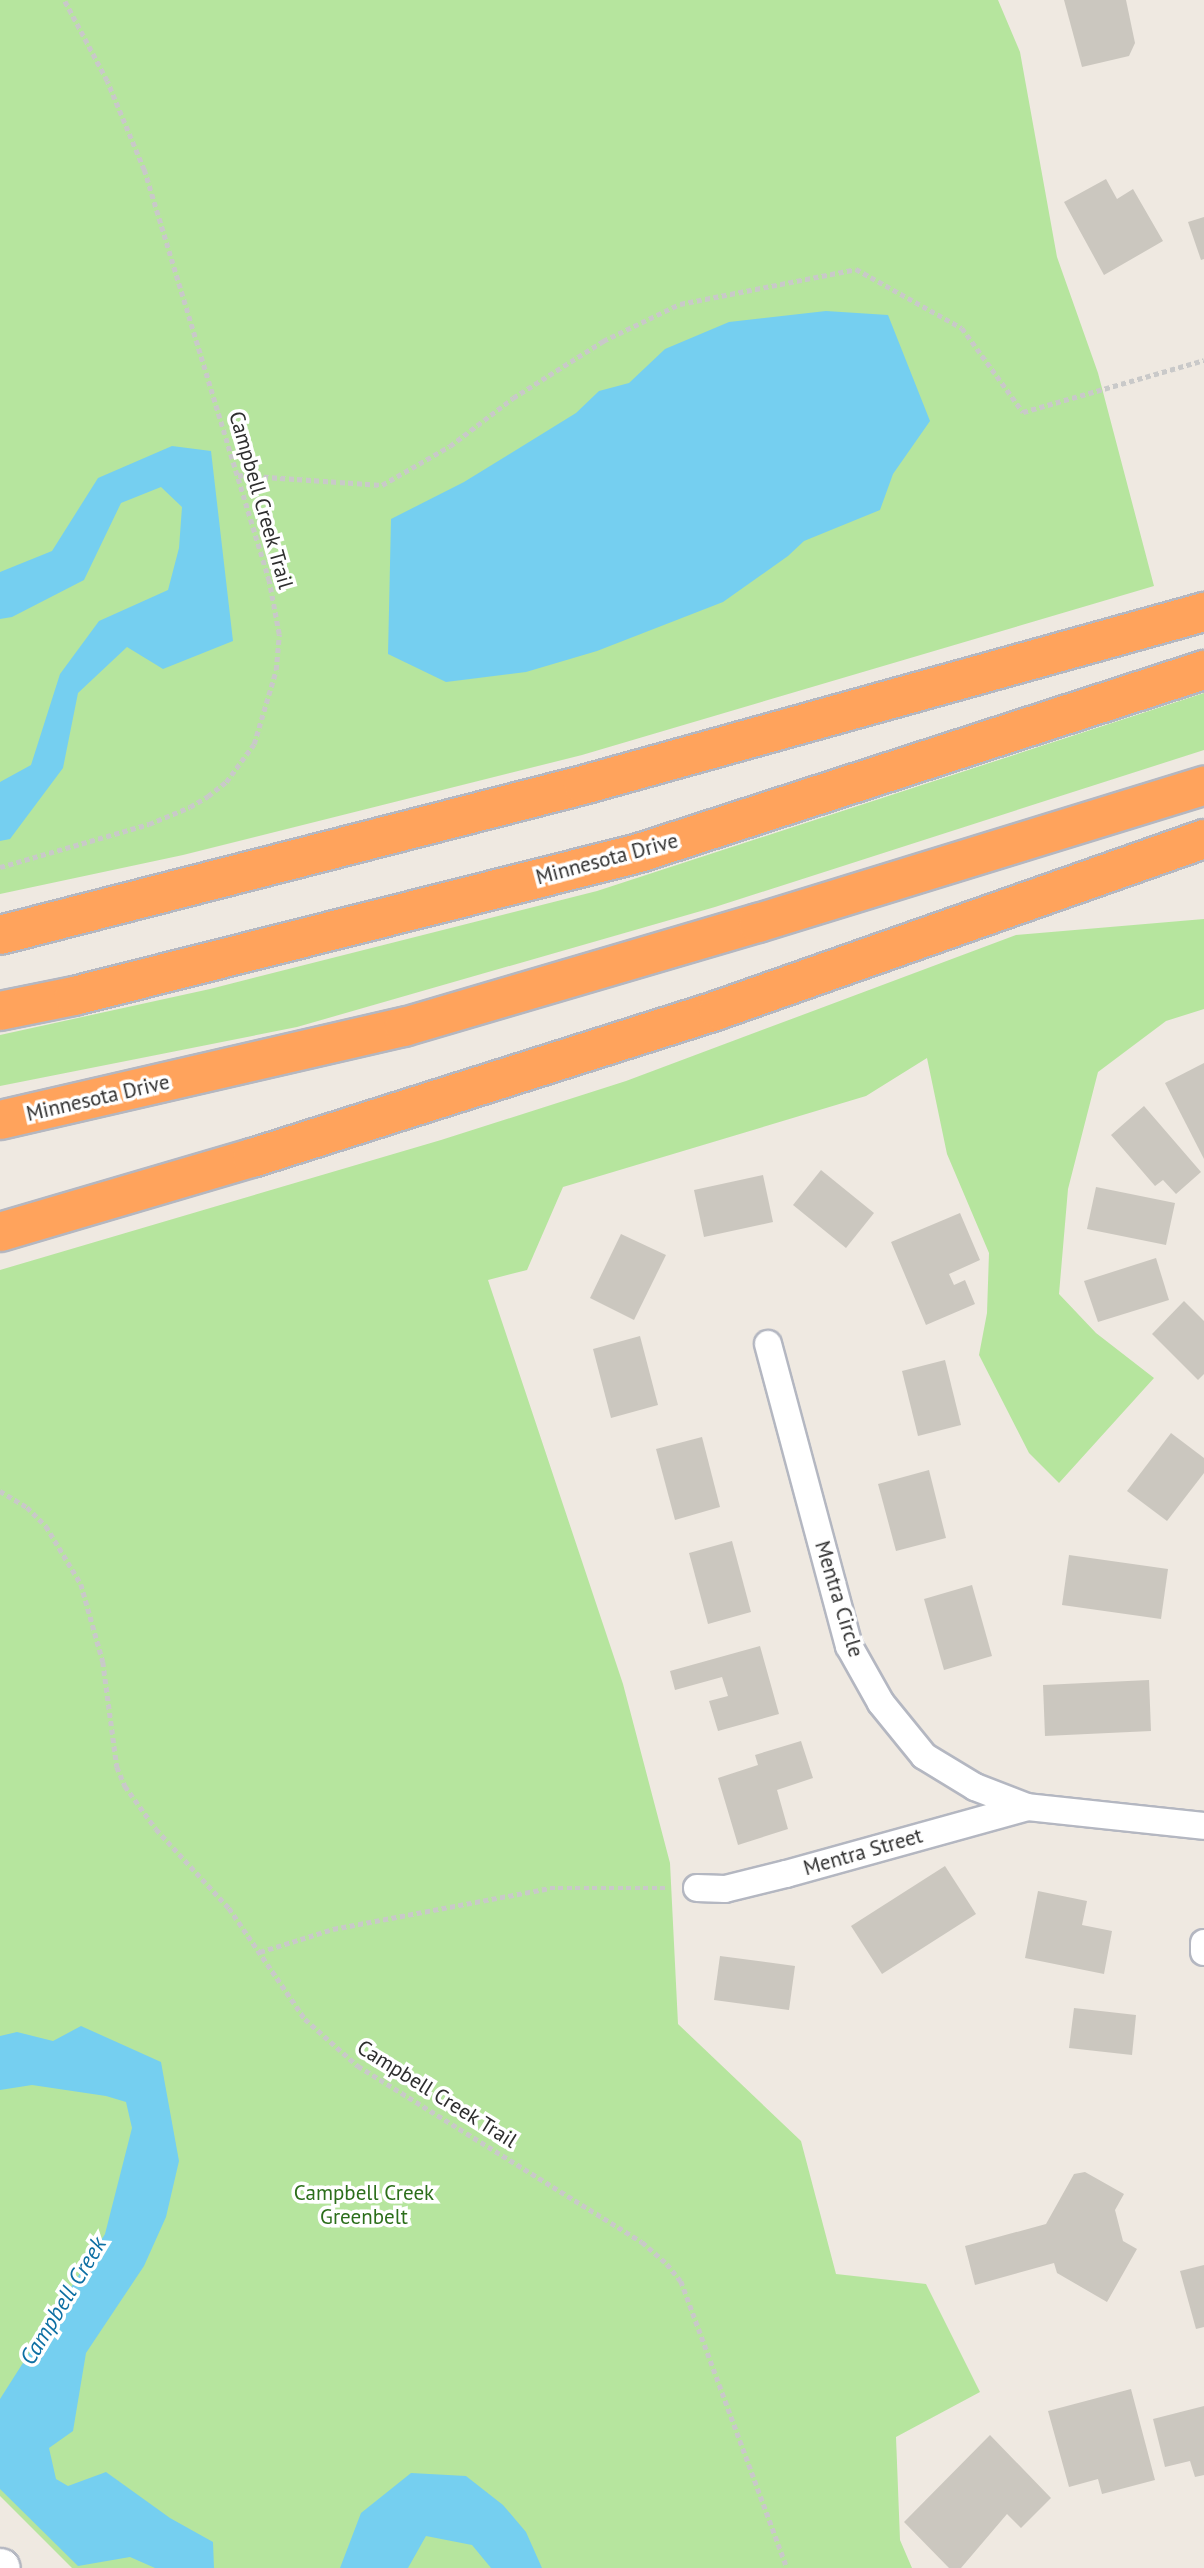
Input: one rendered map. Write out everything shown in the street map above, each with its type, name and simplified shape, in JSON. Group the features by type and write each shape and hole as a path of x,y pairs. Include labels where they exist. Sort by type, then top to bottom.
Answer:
{"highway":[{"path":"0,934 583,785 1204,612"},
{"name":"Minnesota Drive","path":"0,1011 74,996 639,853 1204,670"},
{"name":"Minnesota Drive","path":"0,1120 404,1027 758,923 1204,786"},
{"path":"0,1232 252,1158 718,1010 1204,839"}],"street":[{"name":"Mentra Circle","path":"768,1344 849,1646 875,1692 924,1756 975,1787 1027,1807 1204,1826"},
{"name":"Mentra Street","path":"696,1888 725,1889 1027,1807"},
{"path":"1204,1943 1204,1952"}],"path":[{"name":"Campbell Creek Trail","path":"0,867 107,838 190,807 226,782 254,744 276,670 279,634 269,581 144,170 107,81 64,0"},
{"path":"238,475 382,485 450,446 513,398 603,341 680,304 856,269 962,328 1023,412 1204,360"},
{"name":"Campbell Creek Trail","path":"0,1491 27,1507 46,1526 81,1584 103,1662 117,1767 125,1786 156,1829 229,1908 305,2019 358,2066 610,2221 667,2264 690,2300 744,2459 787,2568"},
{"path":"260,1952 332,1929 550,1888 696,1888"}],"green space":[{"path":"0,0 998,0 1020,52 1057,257 1098,373 1154,586 582,755 183,855 0,894"},
{"path":"1204,693 1204,750 715,907 297,1027 0,1086 0,1035 210,989 597,891"},
{"name":"Campbell Creek Greenbelt","path":"1204,919 1204,1009 1166,1021 1098,1072 1068,1189 1059,1294 1096,1333 1154,1378 1059,1483 1029,1453 979,1355 987,1313 989,1253 947,1154 927,1058 866,1096 563,1187 527,1270 488,1280 623,1684 670,1863 678,2024 801,2141 836,2274 926,2284 980,2392 896,2437 900,2540 912,2568 72,2568 0,2496 0,1270 441,1140 626,1081 1016,935"}],"water":[{"path":"826,311 888,315 930,421 893,474 880,510 804,541 788,556 723,602 597,651 526,672 446,682 388,654 391,519 464,482 576,413 599,391 629,383 665,349 729,322"},
{"path":"172,446 211,451 233,641 163,669 127,647 78,693 63,768 10,839 0,841 0,782 31,765 60,674 99,621 168,590 179,548 182,507 161,487 121,503 84,580 12,617 0,619 0,572 52,551 98,478"},
{"name":"Campbell Creek","path":"81,2026 161,2062 179,2161 166,2217 144,2266 86,2353 73,2431 49,2448 56,2479 68,2486 106,2472 170,2518 213,2542 214,2568 155,2568 130,2557 78,2566 0,2489 0,2399 105,2234 132,2128 126,2102 106,2096 32,2085 0,2090 0,2036 17,2032 53,2041"},
{"path":"411,2473 466,2476 503,2505 526,2532 542,2568 491,2568 472,2545 426,2536 408,2568 340,2568 361,2513"}],"building":[{"path":"1064,0 1126,0 1135,43 1129,56 1082,67"},
{"path":"1106,179 1117,199 1133,189 1163,241 1104,275 1064,202"},
{"path":"1204,217 1204,259 1201,260 1188,222"},
{"path":"1204,1063 1204,1159 1165,1083"},
{"path":"1144,1106 1201,1172 1176,1194 1163,1180 1155,1186 1111,1135"},
{"path":"821,1170 874,1213 846,1248 793,1205"},
{"path":"763,1175 773,1222 704,1237 694,1190"},
{"path":"1096,1187 1175,1203 1166,1245 1087,1229"},
{"path":"960,1213 980,1260 949,1274 954,1285 965,1280 975,1304 926,1325 891,1242"},
{"path":"621,1234 666,1255 634,1320 590,1298"},
{"path":"1156,1258 1169,1300 1098,1322 1084,1281"},
{"path":"1184,1301 1204,1321 1204,1374 1198,1380 1152,1334"},
{"path":"640,1336 658,1405 611,1418 593,1349"},
{"path":"945,1360 961,1425 918,1436 902,1371"},
{"path":"1171,1433 1204,1458 1204,1473 1167,1521 1127,1491"},
{"path":"702,1437 720,1507 675,1520 656,1449"},
{"path":"929,1470 946,1538 896,1551 878,1484"},
{"path":"732,1541 751,1612 708,1624 689,1553"},
{"path":"1069,1555 1168,1569 1161,1619 1062,1605"},
{"path":"972,1585 992,1656 944,1670 924,1599"},
{"path":"760,1646 779,1714 718,1731 709,1701 728,1696 722,1677 675,1690 670,1671"},
{"path":"1149,1680 1151,1731 1045,1736 1043,1685"},
{"path":"801,1741 813,1778 777,1790 788,1829 738,1845 718,1778 758,1765 755,1755"},
{"path":"945,1866 976,1914 882,1974 851,1926"},
{"path":"1038,1891 1087,1901 1082,1925 1112,1931 1104,1974 1025,1958"},
{"path":"720,1956 795,1966 789,2010 714,2000"},
{"path":"1074,2008 1136,2015 1132,2055 1069,2048"},
{"path":"1085,2172 1124,2194 1115,2210 1123,2241 1137,2249 1107,2302 1057,2273 1054,2263 975,2285 965,2246 1046,2224 1074,2174"},
{"path":"1204,2265 1204,2327 1196,2329 1180,2271"},
{"path":"1131,2389 1155,2480 1102,2494 1098,2479 1069,2487 1048,2411"},
{"path":"1204,2406 1204,2475 1195,2477 1190,2461 1165,2467 1153,2419"},
{"path":"990,2435 1051,2498 1021,2528 1007,2514 961,2568 949,2568 904,2522"}]}
